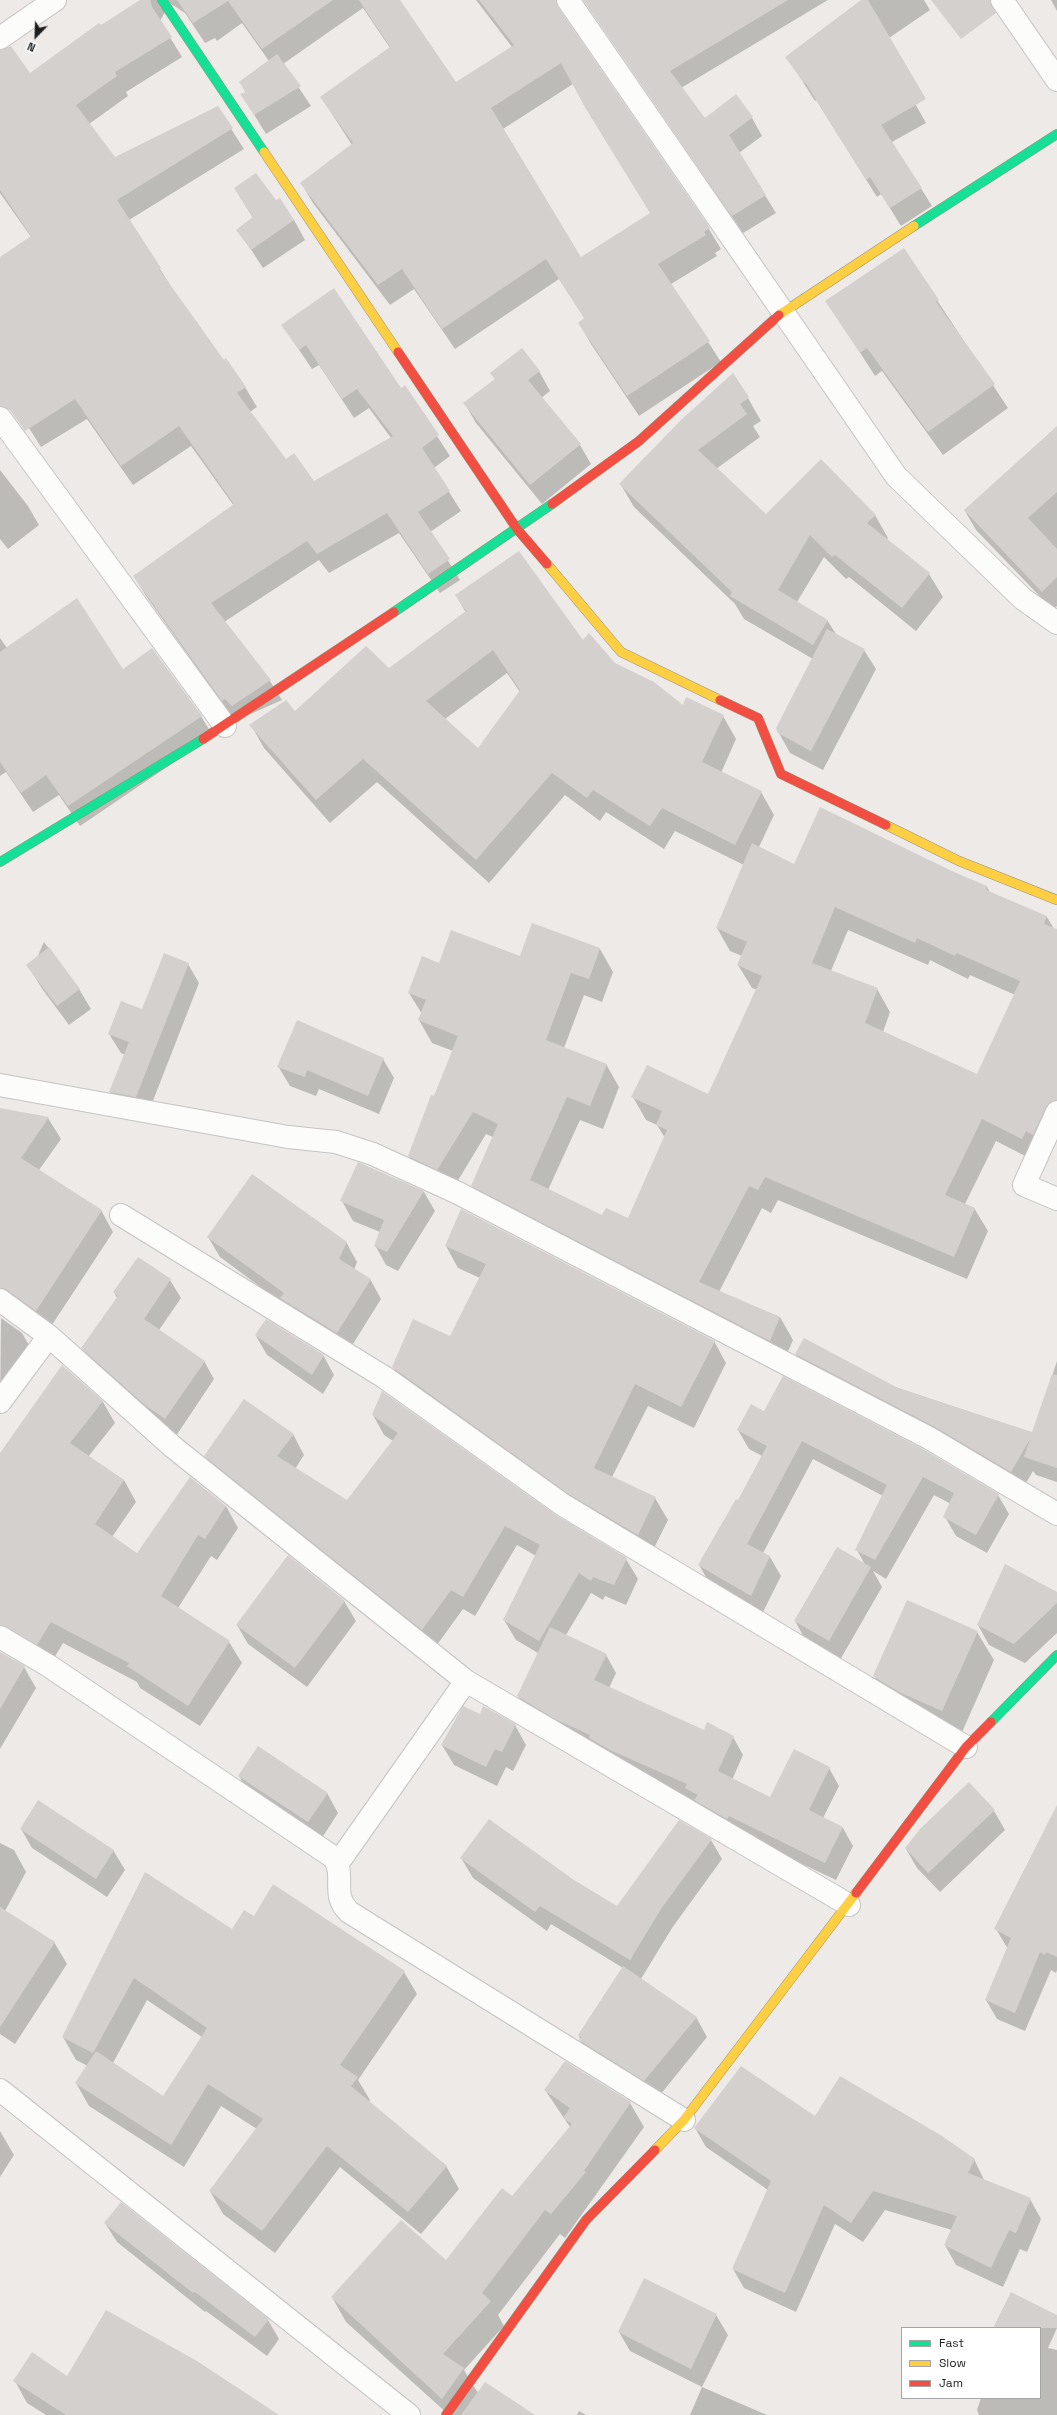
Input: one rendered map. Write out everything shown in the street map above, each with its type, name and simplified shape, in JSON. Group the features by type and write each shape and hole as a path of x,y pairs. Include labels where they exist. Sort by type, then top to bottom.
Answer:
{"street":[{"path":"0,38 55,0"},
{"path":"162,0 516,529 621,652 758,718 780,774 958,861 1057,900"},
{"path":"568,0 896,476 1023,599 1057,623"},
{"path":"1002,0 1057,80"},
{"path":"0,862 225,726 516,529 639,440 782,312 1057,134"},
{"path":"0,418 225,726"},
{"path":"0,1085 288,1137 336,1142 373,1154 458,1193 929,1438 1057,1514"},
{"path":"1057,1112 1024,1185 1057,1200"},
{"path":"121,1215 384,1377 563,1505 966,1747"},
{"path":"0,1300 49,1336 173,1447 466,1681 849,1905"},
{"path":"0,1402 49,1336"},
{"path":"0,1637 62,1675 333,1857 338,1863"},
{"path":"446,2415 586,2220 684,2120 849,1905 966,1747 1057,1655"},
{"path":"466,1681 338,1863 339,1898 349,1912 684,2120"},
{"path":"0,2090 409,2415"}],"building":[{"path":"140,0 150,0 152,7 172,37 115,72 117,76 76,105 115,157 218,106 233,128 117,200 161,268 159,269 224,360 226,358 246,387 237,393 286,459 294,453 314,481 393,436 357,389 342,399 306,345 299,350 281,325 334,288 401,388 405,385 439,435 422,448 450,491 418,512 450,559 428,574 387,513 317,554 307,541 211,603 271,680 232,706 225,699 222,701 133,576 234,504 179,426 121,466 75,399 25,431 10,410 0,406 0,257 31,236 0,190 0,50 11,46 30,73 99,23 101,25"},
{"path":"177,0 333,0 262,49 228,1 193,23"},
{"path":"359,0 400,0 456,82 514,45 479,0 556,0 558,7 710,228 704,232 706,235 658,264 710,341 627,396 578,323 584,318 546,259 442,329 402,269 378,285 300,183 353,143 320,97 390,47","holes":["561,63 586,109 650,213 581,257 491,108"]},
{"path":"583,0 788,0 670,71 705,118 736,94 753,117 729,135 766,195 732,216"},
{"path":"861,0 868,0 926,99 881,125 922,188 890,208 870,177 866,180 805,82 804,83 785,57"},
{"path":"931,0 990,0 996,13 961,39"},
{"path":"277,54 301,86 254,115 240,94 246,92 239,82"},
{"path":"256,173 276,200 280,198 294,220 251,250 236,230 253,217 234,188"},
{"path":"904,248 939,300 936,302 995,384 928,432 867,348 860,353 825,301"},
{"path":"522,348 540,371 528,380 581,444 530,485 463,403 495,379 490,373"},
{"path":"733,373 749,397 740,404 747,414 698,450 766,514 821,459 876,515 867,523 930,573 902,608 835,555 832,557 810,535 778,590 828,620 813,645 730,596 732,592 619,484 681,420"},
{"path":"1057,426 1057,492 1028,518 1057,549 1057,577 1042,592 964,510"},
{"path":"519,551 583,640 589,633 615,663 654,682 683,705 686,697 724,715 702,762 762,791 735,845 662,808 650,826 593,790 587,798 552,773 476,860 363,759 316,800 249,725 286,700 295,711 366,646 389,668 466,611 455,595","holes":["493,650 520,690 478,748 426,701"]},
{"path":"77,598 123,669 152,648 202,716 68,806 46,775 21,793 0,762 0,652"},
{"path":"827,629 865,649 811,751 778,733 776,728"},
{"path":"820,807 954,872 987,886 986,890 1047,916 1044,924 1057,929 1057,1100 1050,1102 1046,1107 1033,1135 1026,1131 1022,1139 982,1119 945,1195 975,1208 954,1257 765,1177 758,1190 749,1186 699,1282 780,1317 770,1341 471,1186 498,1124 473,1112 437,1170 408,1156 431,1095 434,1096 458,1036 418,1020 426,1000 408,993 422,956 439,963 451,930 520,956 532,923 600,948 589,979 571,973 546,1040 607,1064 590,1106 567,1097 530,1180 602,1215 606,1208 628,1218 667,1130 656,1125 662,1111 631,1097 647,1065 708,1094 762,976 737,965 747,942 716,928 752,843 794,864","holes":["835,907 915,943 917,938 955,956 957,953 1020,981 977,1074 865,1023 878,988 812,963"]},
{"path":"49,947 80,989 57,1006 26,965"},
{"path":"164,953 189,963 136,1097 109,1092 129,1042 108,1034 121,1001 142,1009"},
{"path":"297,1020 384,1058 368,1096 307,1070 305,1077 277,1067"},
{"path":"0,1108 49,1117 21,1158 102,1210 36,1311 7,1290 0,1288"},
{"path":"358,1162 424,1191 387,1252 374,1246 384,1220 340,1201"},
{"path":"252,1174 347,1242 339,1259 371,1279 337,1333 280,1298 284,1293 207,1237"},
{"path":"461,1209 715,1341 681,1407 635,1384 594,1468 656,1497 638,1535 570,1495 392,1367 413,1319 450,1336 486,1264 445,1246"},
{"path":"138,1257 171,1279 144,1319 205,1361 165,1419 145,1405 81,1348 118,1296 113,1292"},
{"path":"266,1319 324,1355 312,1375 255,1335"},
{"path":"804,1338 898,1388 1032,1432 1052,1374 1057,1375 1057,1468 1024,1457 1030,1439 1011,1472 935,1427 795,1354"},
{"path":"62,1365 103,1401 70,1443 124,1480 95,1524 137,1553 190,1477 226,1506 205,1539 198,1535 161,1596 230,1641 188,1706 127,1666 129,1663 51,1622 37,1645 0,1625 0,1453"},
{"path":"783,1376 923,1449 999,1494 976,1535 943,1517 954,1493 923,1477 875,1560 855,1550 887,1485 802,1441 747,1544 770,1556 751,1596 698,1565 736,1499 738,1500 767,1446 737,1430 751,1404 764,1411"},
{"path":"382,1391 556,1515 627,1558 614,1585 593,1577 591,1581 579,1573 539,1641 503,1620 540,1545 505,1526 463,1597 451,1590 422,1630 204,1456 244,1399 294,1434 277,1456 347,1500 398,1433 372,1415"},
{"path":"837,1547 871,1567 829,1641 794,1621"},
{"path":"288,1555 345,1601 295,1668 236,1625"},
{"path":"1005,1564 1057,1592 1057,1603 1014,1644 977,1625"},
{"path":"907,1600 978,1631 942,1711 899,1692 873,1676"},
{"path":"550,1627 607,1654 594,1680 704,1730 707,1722 734,1736 718,1771 770,1797 794,1749 830,1767 809,1810 843,1827 825,1863 729,1816 727,1819 694,1800 698,1795 685,1788 687,1784 610,1750 589,1738 590,1735 555,1719 517,1696"},
{"path":"0,1652 25,1666 0,1709"},
{"path":"463,1706 480,1714 483,1706 516,1724 502,1752 495,1749 486,1767 441,1745"},
{"path":"258,1746 328,1793 308,1822 238,1776"},
{"path":"969,1782 995,1810 928,1873 905,1848 920,1829"},
{"path":"38,1800 114,1850 96,1879 20,1829"},
{"path":"1057,1805 1057,1957 1046,1952 1045,1955 1040,1952 1015,2013 985,2000 1011,1938 994,1929"},
{"path":"489,1819 574,1880 617,1906 679,1820 712,1839 661,1909 630,1960 540,1906 535,1912 460,1858"},
{"path":"145,1872 232,1929 244,1910 254,1916 273,1884 405,1971 340,2065 358,2077 351,2086 447,2166 408,2212 327,2146 262,2231 209,2191 263,2119 208,2084 171,2145 75,2083 96,2051 163,2096 207,2028 134,1978 93,2053 62,2037"},
{"path":"0,1907 55,1942 0,2027"},
{"path":"623,1966 697,2017 644,2081 579,2040 581,2037 578,2035"},
{"path":"565,2061 631,2102 584,2171 586,2172 551,2214 545,2210 482,2293 491,2301 443,2354 464,2368 442,2399 331,2297 401,2220 446,2260 502,2188 512,2196 572,2124 563,2118 570,2108 544,2090"},
{"path":"741,2066 815,2116 840,2076 942,2136 975,2159 968,2173 1031,2198 1016,2233 1009,2230 991,2268 944,2245 957,2216 873,2191 851,2223 824,2205 785,2293 732,2269 771,2181 694,2128"},
{"path":"121,2202 269,2319 255,2337 195,2292 193,2293 104,2223"},
{"path":"644,2278 717,2314 691,2369 618,2332"},
{"path":"1011,2292 1057,2315 1057,2328 994,2327"},
{"path":"106,2310 197,2361 279,2415 66,2415 13,2381 32,2352 67,2376"},
{"path":"485,2382 535,2415 461,2415"}],"traffic: fast":[{"path":"162,0 264,152"},
{"path":"914,226 1057,134"},
{"path":"394,612 552,504"},
{"path":"0,862 203,739"},
{"path":"991,1722 1057,1655"}],"traffic: slow":[{"path":"264,152 398,352"},
{"path":"779,315 914,226"},
{"path":"547,564 621,652 720,700"},
{"path":"886,825 959,861 1057,900"},
{"path":"655,2150 684,2120 856,1893"}],"traffic: jam":[{"path":"552,504 639,441 779,315"},
{"path":"398,352 517,529 547,564"},
{"path":"203,739 394,612"},
{"path":"720,700 758,718 781,774 886,825"},
{"path":"856,1893 966,1747 991,1722"},
{"path":"446,2415 586,2220 655,2150"}]}
